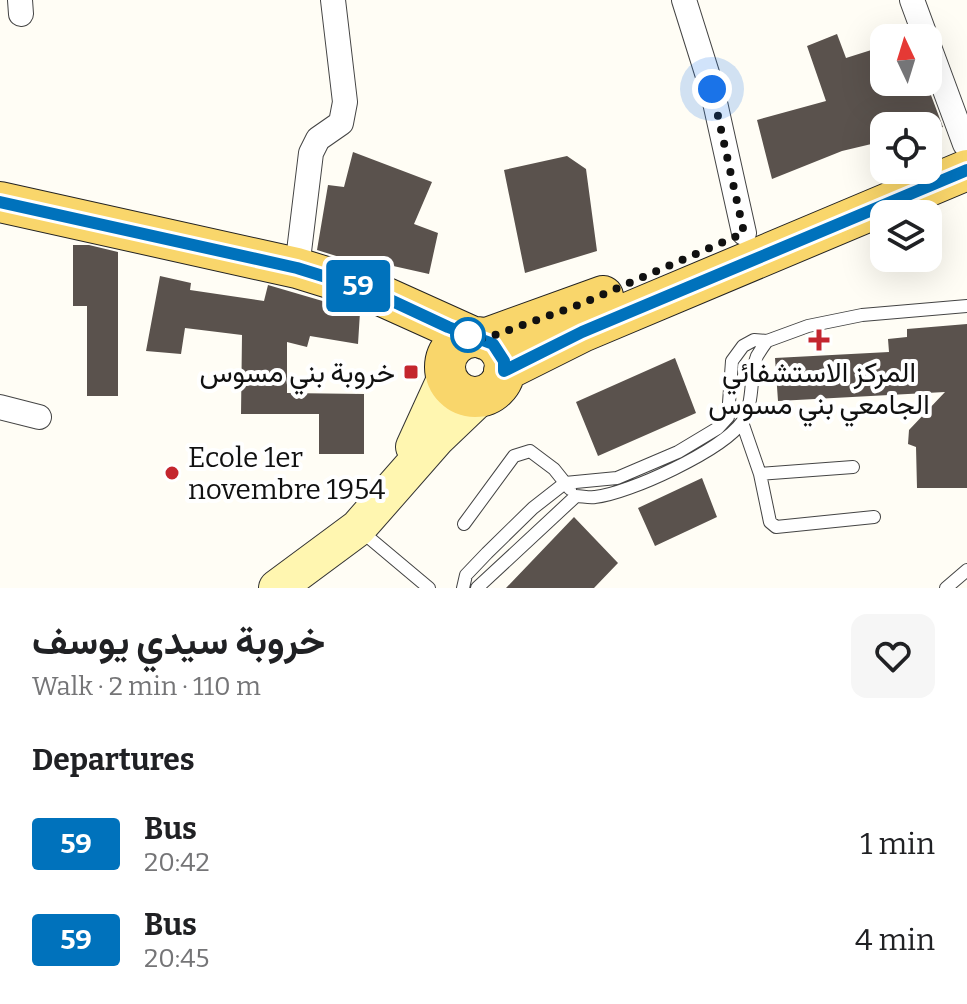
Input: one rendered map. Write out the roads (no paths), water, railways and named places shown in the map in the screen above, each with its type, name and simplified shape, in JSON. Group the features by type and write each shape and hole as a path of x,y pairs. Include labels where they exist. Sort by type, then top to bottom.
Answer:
{"main road":[{"path":"473,363 582,332 966,153"},
{"path":"942,157 966,153"},
{"path":"277,588 358,528 391,491 473,363 581,304 870,182"},
{"path":"0,202 297,268 371,291 399,303 473,363"}],"street":[{"path":"297,268 311,153 318,139 341,123 345,102 333,0"},
{"path":"684,0 712,89 744,233"},
{"path":"912,0 921,24"},
{"path":"942,84 966,153"},
{"path":"0,407 39,417"}],"lane":[{"path":"463,588 466,575 487,553 533,508 565,483 617,478 707,436 728,417 732,361 743,346 754,340 767,341 808,326 862,315 967,306"},
{"path":"477,588 576,496 595,497 621,491 685,464 714,446 742,422 752,393 757,357 767,341"},
{"path":"742,422 760,474 770,522 776,527 874,517"},
{"path":"464,524 514,456 530,451 554,469 576,496"},
{"path":"760,474 853,467"},
{"path":"358,528 429,588"},
{"path":"946,588 967,570"}],"place":[{"name":"المركز الاستشفائي الجامعي بني مسوس","path":"819,340"},
{"name":"خروبة بني مسوس","path":"411,372"},
{"name":"Ecole 1er novembre 1954","path":"172,473"}]}
